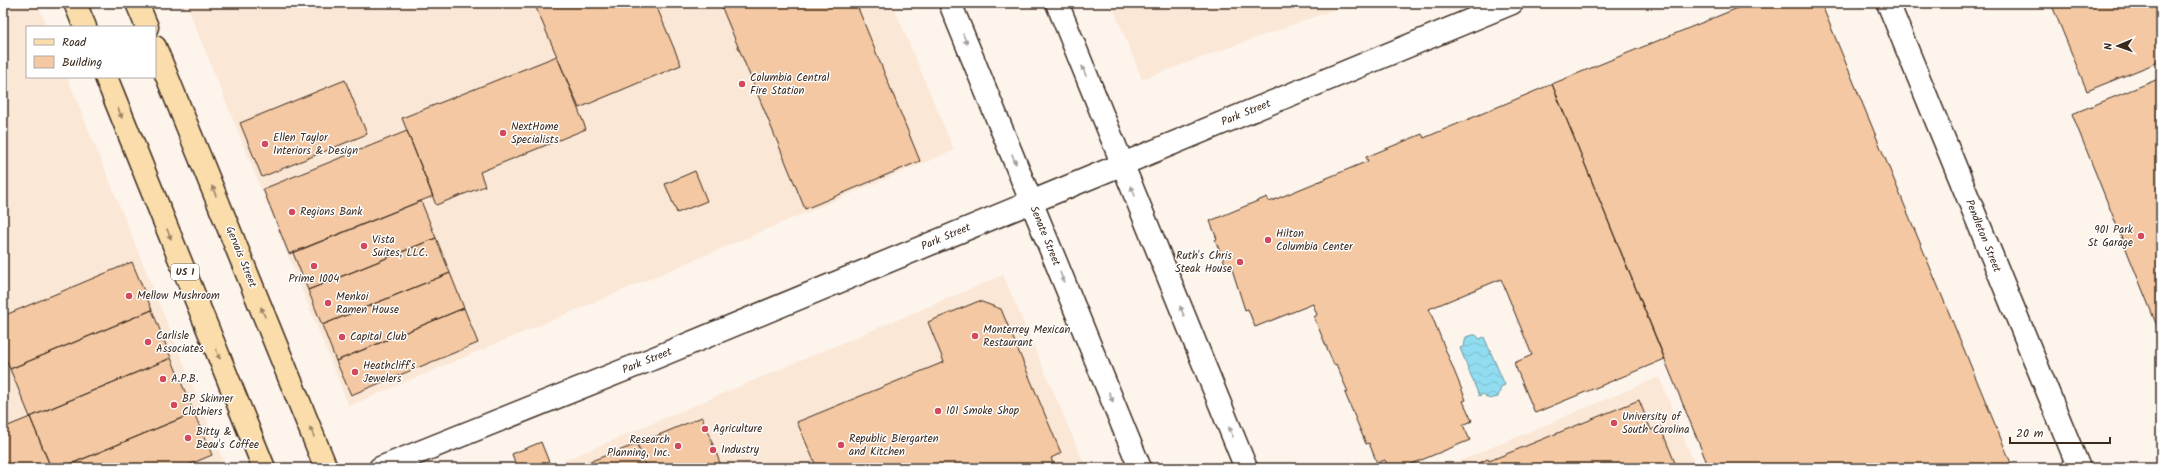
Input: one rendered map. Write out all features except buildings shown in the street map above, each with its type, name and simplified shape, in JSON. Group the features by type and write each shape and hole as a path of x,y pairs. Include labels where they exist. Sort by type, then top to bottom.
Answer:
{"main road":[{"path":"75,3 85,26"},
{"path":"137,3 147,26"},
{"name":"Gervais Street","path":"156,49 326,468"},
{"name":"US 1","path":"106,78 264,468"}],"street":[{"name":"Senate Street","path":"950,3 1140,468"},
{"path":"1057,3 1246,468"},
{"name":"Park Street","path":"380,468 540,404 1512,3"},
{"name":"Pendleton Street","path":"1888,3 2079,468"}],"shaded area":[{"path":"3,3 37,3 47,26 26,26 26,78 67,78 223,460 204,468 3,468"},
{"path":"186,3 892,3 954,150 349,406"},
{"path":"1111,3 1353,3 1142,79"},
{"path":"1003,275 1086,468 547,468"},
{"name":"University of South Carolina","path":"1659,377 1696,468 1443,468"}],"water":[{"path":"1476,335 1480,339 1484,337 1505,385 1501,387 1498,397 1489,399 1483,394 1479,396 1460,348 1464,346 1466,337"}],"place":[{"name":"Columbia Central Fire Station","path":"742,84"},
{"name":"NextHome Specialists","path":"503,133"},
{"name":"Ellen Taylor Interiors & Design","path":"265,144"},
{"name":"Regions Bank","path":"292,212"},
{"name":"901 Park St Garage","path":"2141,236"},
{"name":"Hilton Columbia Center","path":"1268,240"},
{"name":"Vista Suites, LLC.","path":"364,246"},
{"name":"Ruth's Chris Steak House","path":"1240,262"},
{"name":"Prime 1004","path":"314,266"},
{"name":"Mellow Mushroom","path":"129,296"},
{"name":"Menkoi Ramen House","path":"328,303"},
{"name":"Monterrey Mexican Restaurant","path":"975,336"},
{"name":"Capital Club","path":"342,337"},
{"name":"Carlisle Associates","path":"148,342"},
{"name":"Heathcliff's Jewelers","path":"355,372"},
{"name":"A.P.B.","path":"163,379"},
{"name":"BP Skinner Clothiers","path":"174,405"},
{"name":"101 Smoke Shop","path":"938,411"},
{"name":"University of South Carolina","path":"1614,423"},
{"name":"Agriculture","path":"705,429"},
{"name":"Bitty & Beau's Coffee","path":"188,438"},
{"name":"Republic Biergarten and Kitchen","path":"841,445"},
{"name":"Research Planning, Inc.","path":"678,446"},
{"name":"Industry","path":"713,450"}]}
